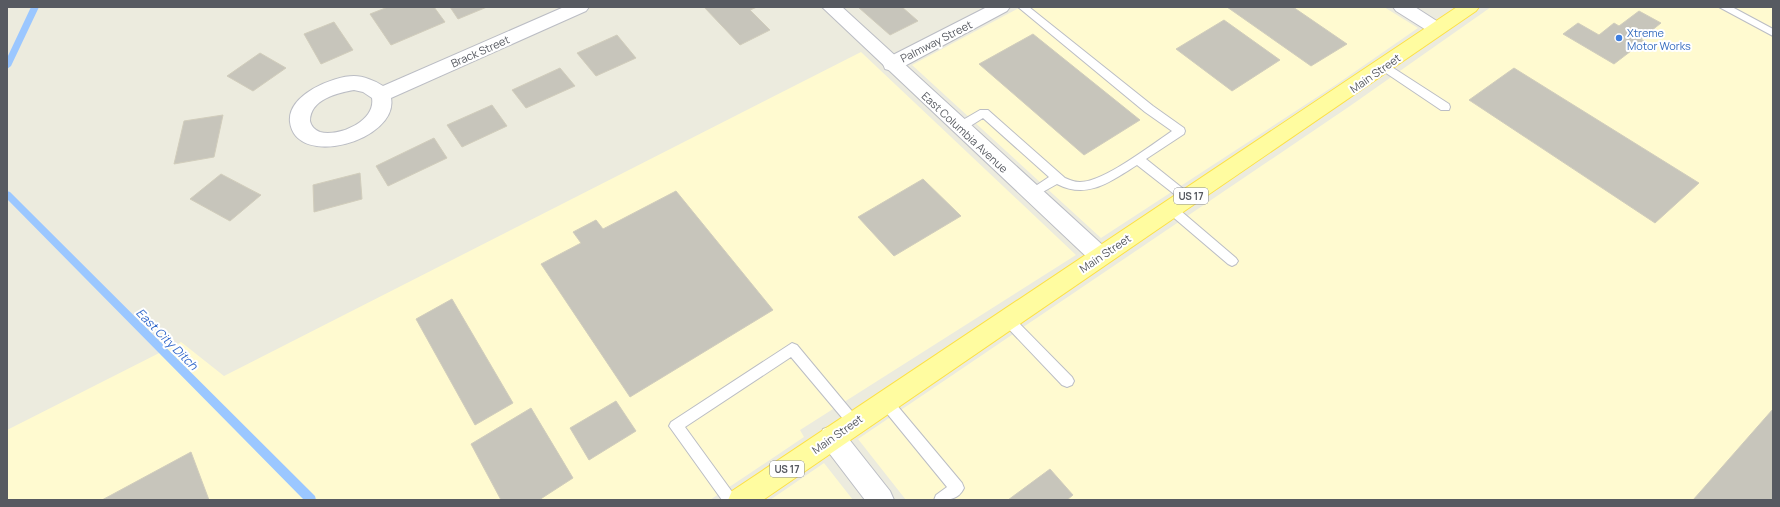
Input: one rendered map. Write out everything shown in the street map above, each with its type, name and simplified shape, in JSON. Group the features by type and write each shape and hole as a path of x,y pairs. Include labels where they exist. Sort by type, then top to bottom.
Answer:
{"main road":[{"name":"Main Street","path":"741,500 885,401 1470,7"}],"street":[{"name":"Brack Street","path":"381,95 580,7"},
{"name":"East Columbia Avenue","path":"831,7 1100,256"},
{"name":"Palmway Street","path":"892,64 1001,7"},
{"path":"1402,7 1437,29"},
{"path":"832,437 881,500"}],"lane":[{"path":"960,127 984,113 1057,178 1072,188 1086,186 1103,180 1180,131 1150,109 1023,7"},
{"path":"1724,7 1773,33"},
{"path":"1384,66 1446,107"},
{"path":"1138,159 1232,261"},
{"path":"1032,194 1057,178"},
{"path":"1007,319 1066,381"},
{"path":"731,500 676,426 792,350 854,422"},
{"path":"885,401 957,488 941,500"}],"shaded area":[{"path":"1021,7 1384,7 1418,28 1337,84 1101,238 912,65"},
{"path":"1491,7 1773,7 1773,500 906,500 858,439 1350,106"},
{"path":"861,52 1076,255 800,430 804,437 710,500 7,500 7,430 181,342 224,376"},
{"path":"824,463 853,500 770,500"}],"building":[{"path":"388,7 434,7 445,22 391,45 370,14"},
{"path":"450,7 487,7 458,19"},
{"path":"704,7 757,7 750,10 770,30 740,45"},
{"path":"858,7 902,7 918,21 890,35"},
{"path":"1227,7 1293,7 1347,44 1311,66"},
{"path":"1639,11 1661,23 1641,39 1644,41 1614,64 1563,34 1578,23 1599,35 1614,23 1619,26"},
{"path":"1224,20 1280,60 1232,91 1176,49"},
{"path":"334,22 353,50 321,64 304,34"},
{"path":"1033,34 1140,120 1084,155 979,64"},
{"path":"617,35 636,58 596,76 577,53"},
{"path":"260,53 286,68 253,91 227,76"},
{"path":"560,68 575,86 526,108 512,90"},
{"path":"1514,68 1699,183 1655,223 1469,100"},
{"path":"492,105 507,126 462,147 447,125"},
{"path":"223,115 214,157 174,164 184,121"},
{"path":"434,138 447,158 388,186 376,166"},
{"path":"360,173 362,199 314,212 313,185"},
{"path":"221,174 261,195 230,221 190,199"},
{"path":"923,179 961,216 894,256 858,217"},
{"path":"676,191 773,310 630,397 541,264 581,243 573,232 596,220 603,229"},
{"path":"452,299 513,403 475,425 416,319"},
{"path":"616,401 636,431 589,460 570,428"},
{"path":"531,408 573,478 539,500 501,500 471,444"},
{"path":"1773,409 1773,500 1693,500"},
{"path":"191,452 209,500 102,500"},
{"path":"1050,469 1073,495 1067,500 1008,500"}],"waterway":[{"name":"East City Ditch","path":"7,66 35,7"},
{"name":"East City Ditch","path":"7,194 311,500"}],"place":[{"name":"Xtreme Motor Works","path":"1619,38"}]}
